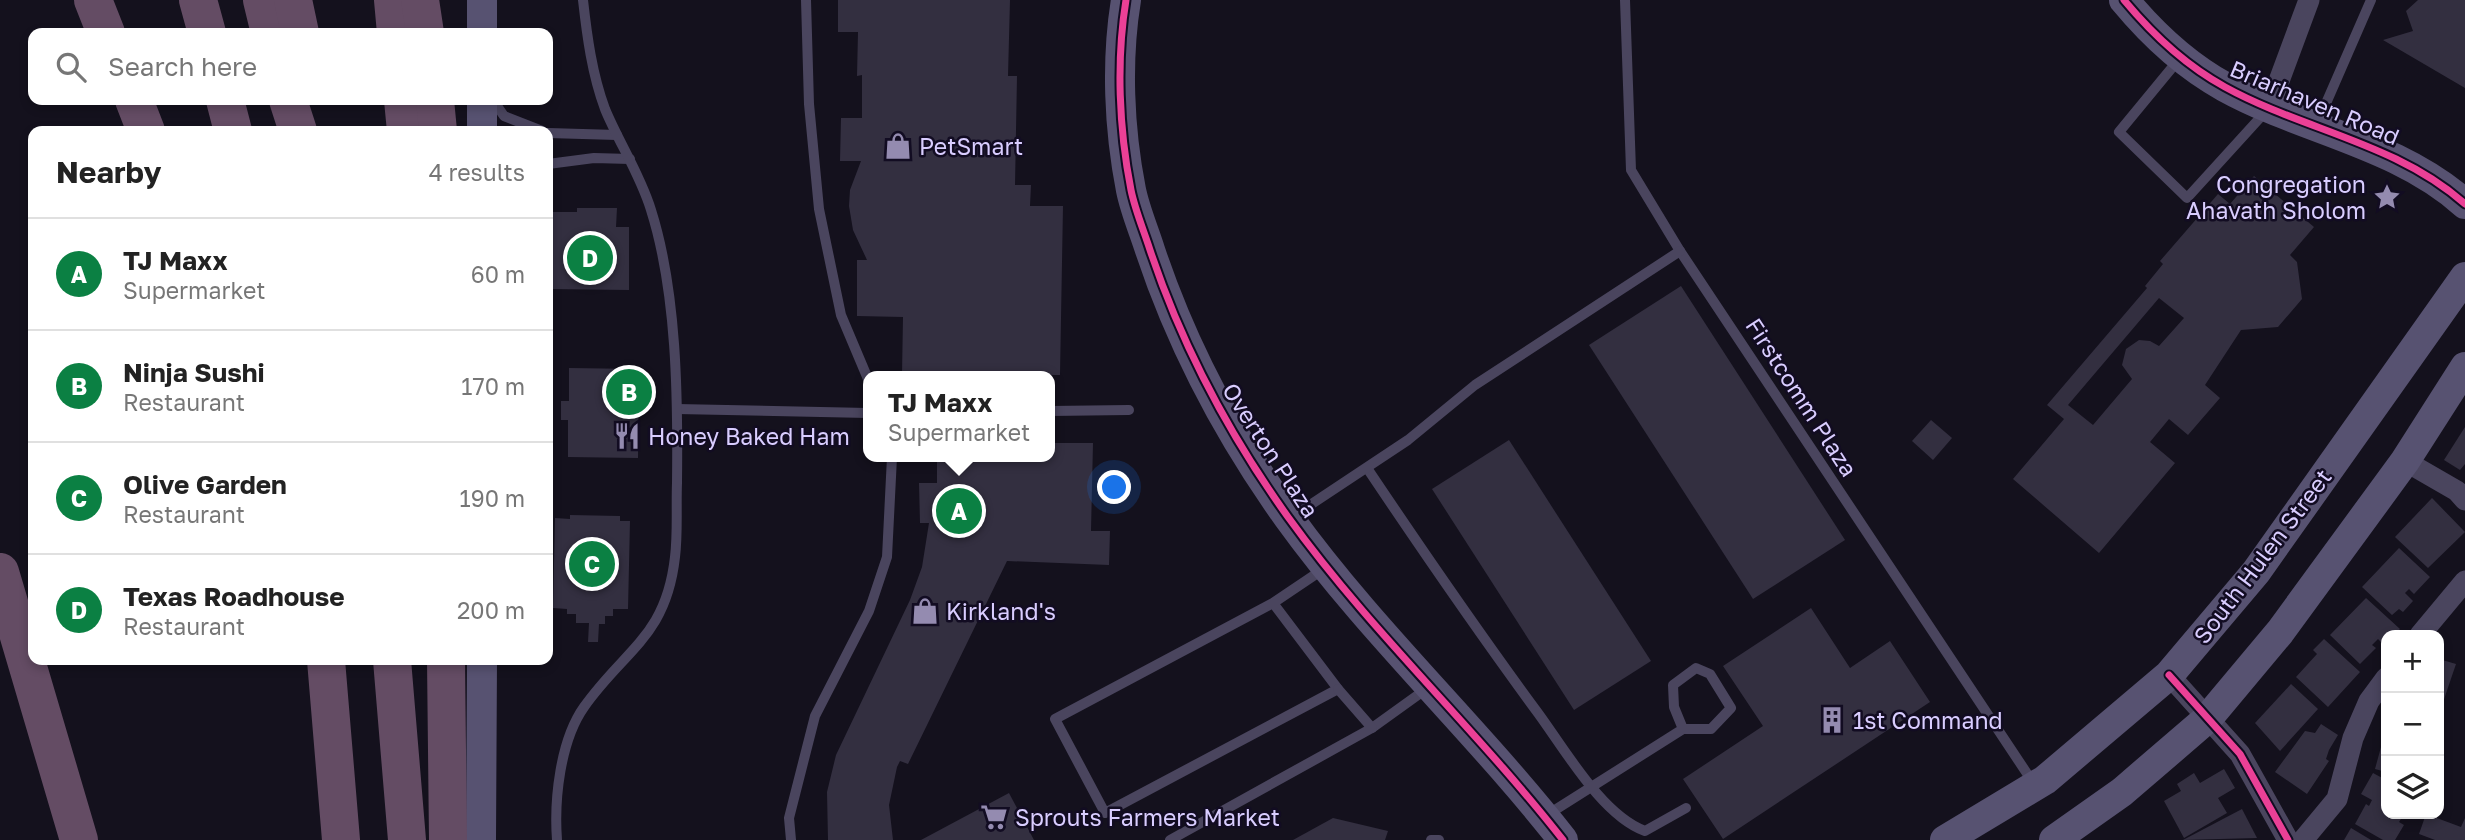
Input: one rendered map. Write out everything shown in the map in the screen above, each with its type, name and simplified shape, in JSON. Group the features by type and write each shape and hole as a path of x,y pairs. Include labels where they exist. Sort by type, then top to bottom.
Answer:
{"highway":[{"path":"93,0 104,28"},
{"path":"198,0 206,28"},
{"path":"262,0 269,28"},
{"path":"293,0 299,28"},
{"path":"393,0 396,28"},
{"path":"420,0 424,28"},
{"path":"136,105 144,126"},
{"path":"226,105 232,126"},
{"path":"290,105 296,126"},
{"path":"314,105 315,126"},
{"path":"403,105 406,126"},
{"path":"435,105 438,126"},
{"path":"1,578 79,840"},
{"path":"326,665 341,840"},
{"path":"392,665 407,840"},
{"path":"446,665 448,840"}],"main road":[{"path":"482,0 482,28"},
{"name":"Overton Plaza","path":"1126,0 1120,67 1131,191 1166,297 1209,390 1252,464 1289,518 1327,566 1563,840"},
{"name":"Briarhaven Road","path":"2124,0 2180,58 2224,87 2269,108 2397,158 2448,189 2465,204"},
{"path":"482,105 482,126"},
{"name":"South Hulen Street","path":"1945,840 2035,786 2169,675 2256,572 2465,277"},
{"path":"2054,840 2122,792 2208,718 2280,632 2405,461 2465,367"},
{"path":"481,840 482,665"}],"street":[{"path":"2269,108 2309,0"},
{"path":"2405,461 2457,491 2465,500"},
{"path":"2424,630 2465,581"},
{"path":"2169,675 2240,754 2288,840"},
{"path":"2303,840 2337,799 2353,738 2369,701 2381,685"}],"lane":[{"path":"557,840 555,816 562,761 582,709 648,636 663,609 671,584 675,556 676,364 663,262 652,210 604,106 590,52 583,0"},
{"path":"806,0 809,104 819,209 841,315 865,371"},
{"name":"Firstcomm Plaza","path":"1625,0 1631,170 1680,251 2035,786"},
{"path":"2316,126 2347,48 2371,0"},
{"path":"2180,58 2119,132 2187,198 2269,108"},
{"path":"496,105 504,116 529,126"},
{"path":"553,133 617,135"},
{"path":"553,163 594,158 630,159"},
{"path":"1289,518 1367,468 1475,385 1680,251"},
{"path":"677,410 863,413"},
{"path":"1055,411 1129,410"},
{"path":"791,840 789,818 815,716 869,611 887,557 892,462"},
{"path":"1367,468 1463,611 1592,787 1628,825 1644,831 1686,808"},
{"path":"1327,566 1273,603 1055,719 1105,813 1338,689"},
{"path":"1273,603 1338,689 1372,728"},
{"path":"1545,817 1683,729 1710,729 1731,708 1710,674 1696,668 1673,685 1674,708 1683,729"},
{"path":"1170,840 1372,728 1431,686"},
{"path":"1431,840 1439,840"}],"building":[{"path":"838,0 1010,0 1008,76 1017,76 1015,185 1031,185 1030,206 1063,206 1060,375 1055,375 1055,371 902,371 903,317 857,316 857,260 867,260 853,230 849,206 850,190 861,161 840,161 841,118 862,118 862,75 857,76 858,32 838,32"},
{"path":"2418,0 2465,0 2465,88 2383,40 2413,31 2406,11"},
{"path":"2254,176 2314,227 2290,255 2297,262 2302,299 2278,327 2241,330 2205,385 2220,398 2188,435 2169,419 2150,442 2175,463 2099,553 2013,479 2064,419 2047,405 2147,288 2145,286 2163,264 2160,261 2218,194 2230,204","holes":["2159,298 2184,318 2159,346 2150,341 2139,340 2126,349 2122,365 2132,379 2093,425 2068,405"]},
{"path":"577,208 617,208 616,227 629,227 629,290 553,289 553,212 577,212"},
{"path":"1681,286 1845,540 1753,599 1589,345"},
{"path":"569,368 639,369 638,458 568,457 568,420 561,420 561,401 569,401"},
{"path":"1931,420 1952,438 1933,460 1912,441"},
{"path":"2465,427 2465,464 2460,470 2444,460"},
{"path":"1509,440 1651,661 1574,710 1432,489"},
{"path":"1055,443 1093,443 1091,531 1110,531 1109,565 1007,561 908,764 900,761 897,767 889,805 893,840 828,840 827,792 836,755 910,600 922,567 929,523 920,523 919,483 937,483 937,462 1055,462"},
{"path":"2432,498 2465,532 2428,568 2395,537"},
{"path":"570,515 620,516 620,521 630,521 628,609 613,609 613,616 605,616 605,624 599,624 598,642 588,642 589,623 576,623 576,614 567,614 567,609 553,608 555,518 570,519"},
{"path":"2399,548 2430,577 2414,594 2409,589 2405,593 2413,601 2403,612 2399,609 2392,615 2362,587"},
{"path":"2366,598 2400,629 2381,630 2381,642 2378,639 2372,645 2376,648 2360,664 2330,635"},
{"name":"1st Command","path":"1811,608 1850,668 1890,641 1930,702 1723,839 1683,779 1763,726 1723,666"},
{"path":"2324,639 2360,672 2328,707 2296,677 2317,654 2313,650"},
{"path":"2444,660 2456,664 2444,699"},
{"path":"2291,684 2318,709 2280,751 2255,723"},
{"path":"2321,724 2338,735 2329,750 2326,759 2329,761 2307,794 2275,772 2305,731 2315,733"},
{"path":"2381,747 2381,771 2375,769"},
{"path":"2224,769 2235,788 2218,798 2227,813 2184,838 2164,801 2181,791 2177,784 2194,773 2200,783"},
{"path":"2373,773 2381,777 2381,819 2401,819 2399,822 2404,825 2395,840 2383,840 2355,824 2366,804 2369,806 2372,800 2361,794"},
{"name":"Sprouts Farmers Market","path":"1009,793 1034,840 921,840"},
{"path":"2242,809 2257,838 2183,840"},
{"path":"1333,818 1388,831 1385,840 1293,840"},
{"path":"2465,818 2465,840 2435,840 2419,834 2424,819 2439,819 2461,827"},
{"path":"2351,828 2371,840 2344,840"}],"cycle path":[{"path":"1126,0 1120,95 1131,190 1163,286 1209,389 1246,455 1320,559 1563,840"},
{"path":"2124,0 2170,48 2225,87 2410,166 2465,204"},
{"path":"2169,675 2240,754 2288,840"}],"place":[{"name":"PetSmart","path":"898,146"},
{"name":"Congregation Ahavath Sholom","path":"2387,197"},
{"name":"Texas Roadhouse","path":"590,258"},
{"name":"Ninja Sushi","path":"629,392"},
{"name":"Honey Baked Ham","path":"627,436"},
{"name":"TJ Maxx","path":"959,511"},
{"name":"Olive Garden","path":"592,564"},
{"name":"Kirkland's","path":"925,611"},
{"name":"1st Command","path":"1832,720"},
{"name":"Sprouts Farmers Market","path":"994,817"}]}
